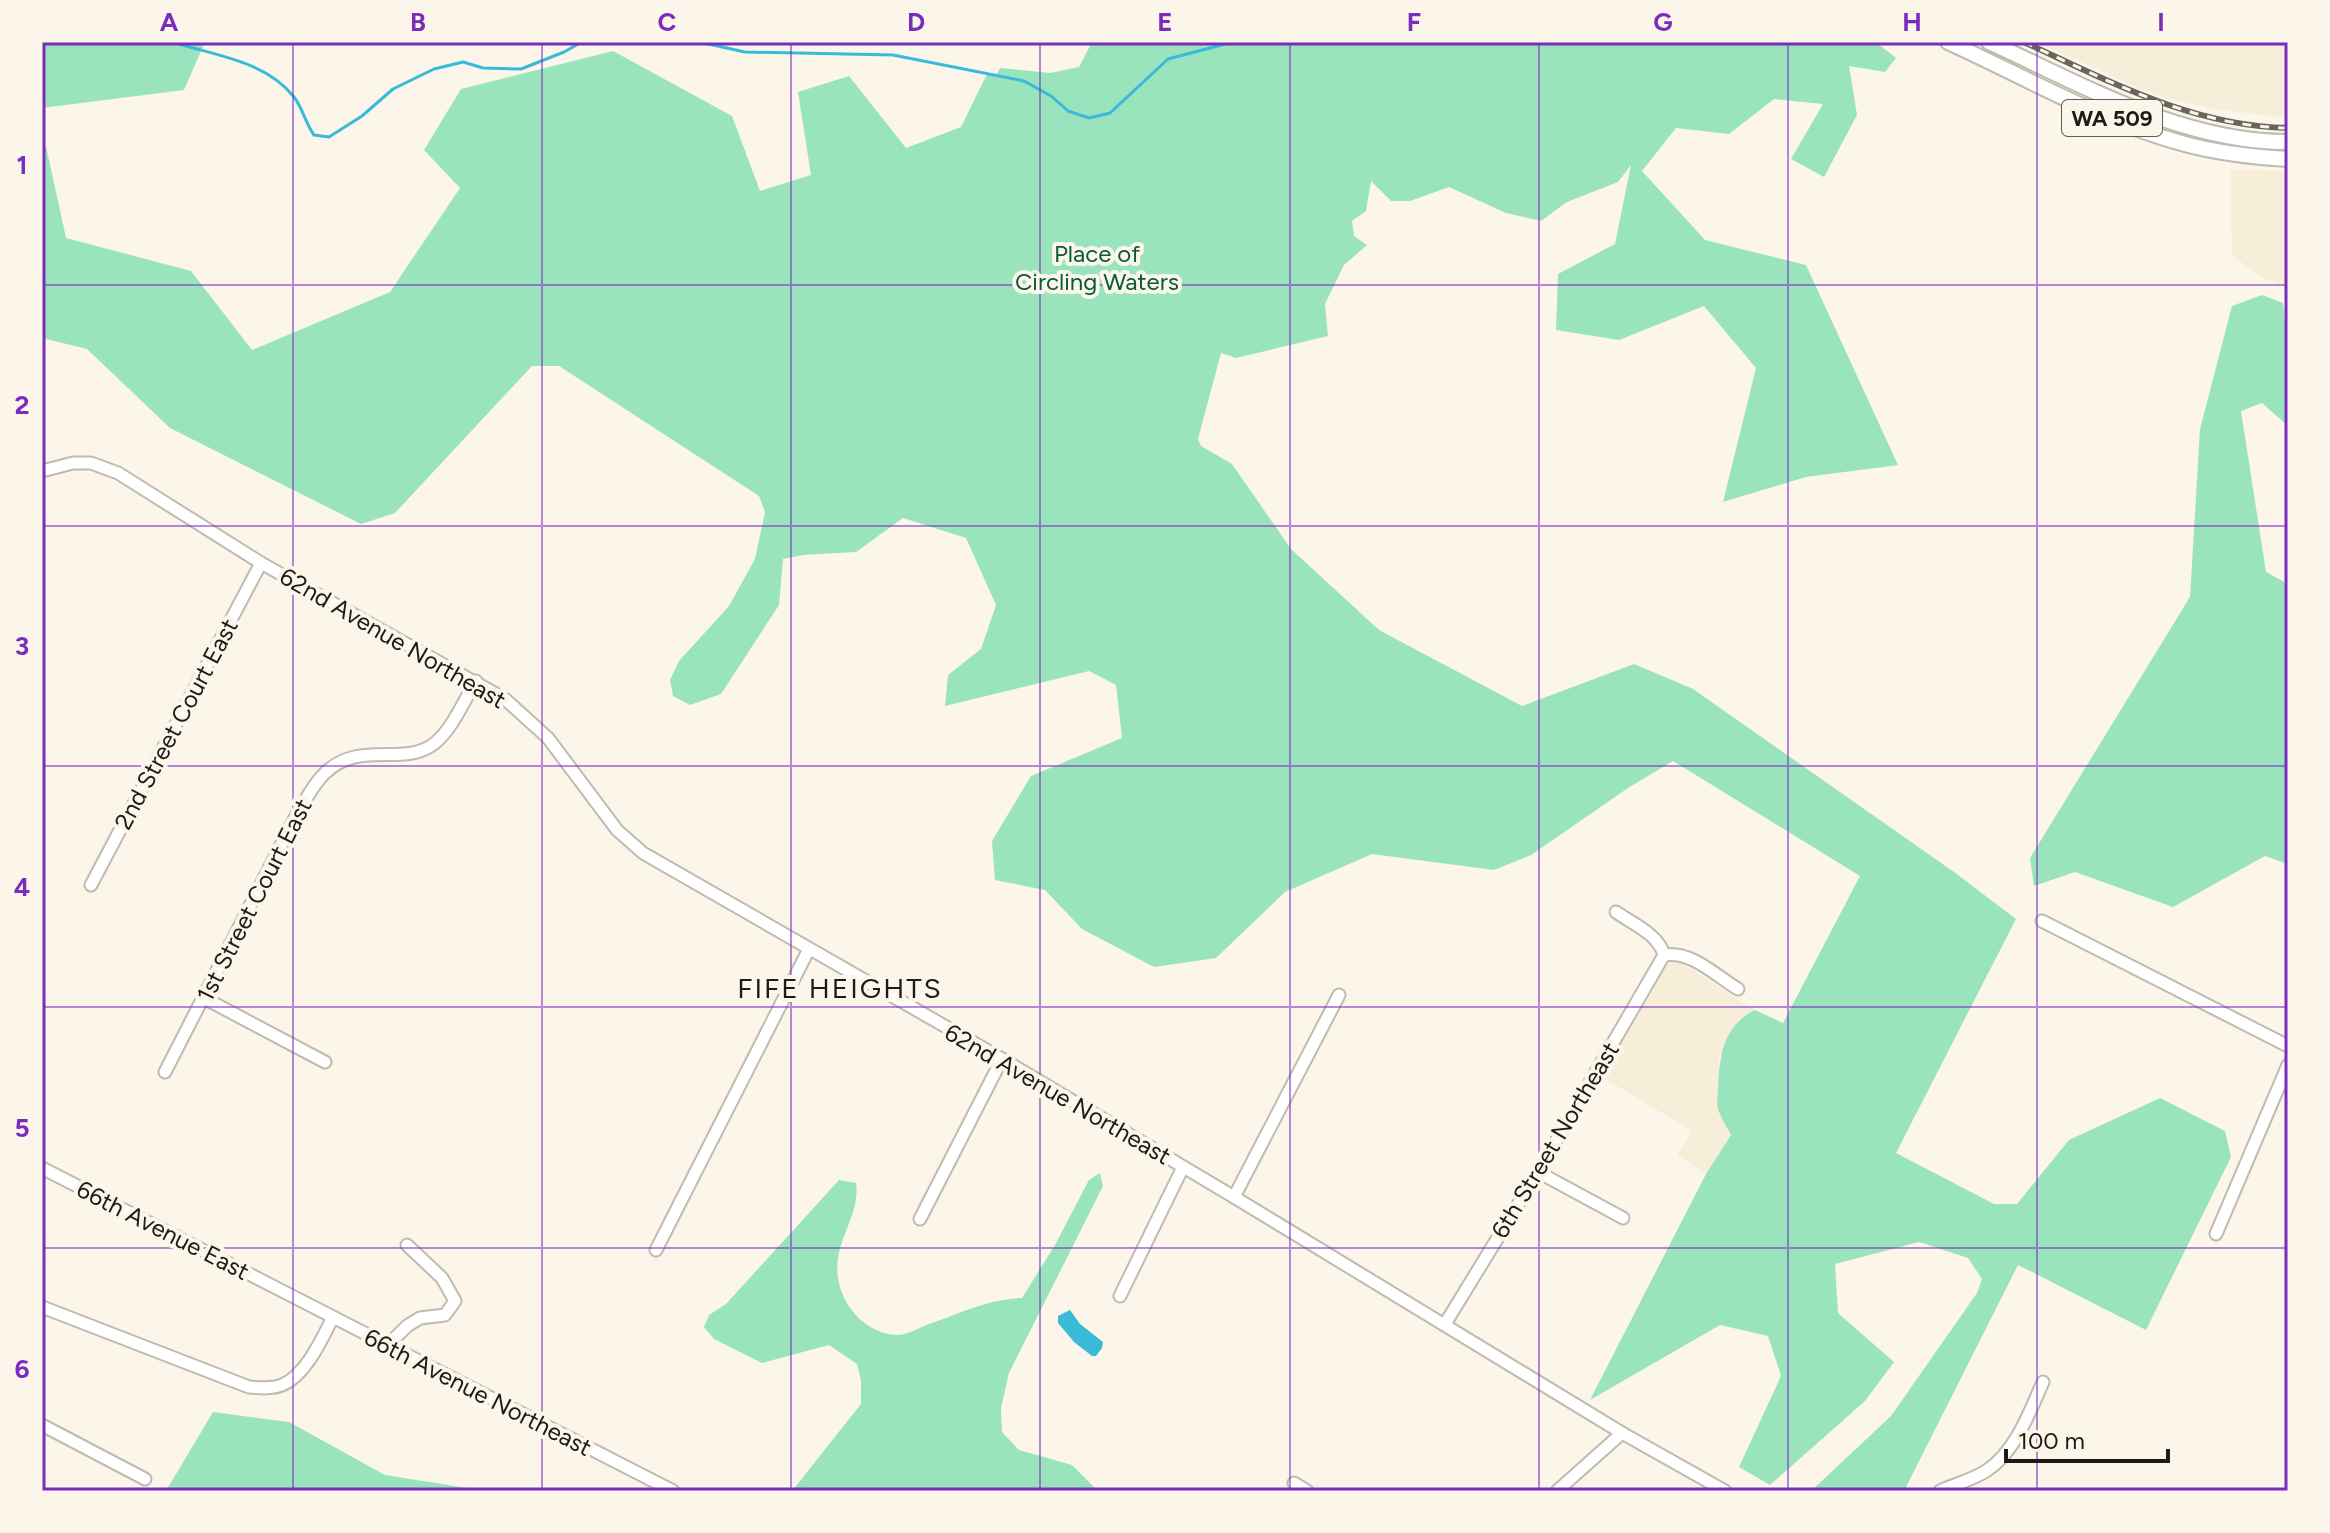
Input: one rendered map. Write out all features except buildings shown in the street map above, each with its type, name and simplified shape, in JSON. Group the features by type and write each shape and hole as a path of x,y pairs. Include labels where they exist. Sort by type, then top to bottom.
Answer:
{"main road":[{"name":"WA 509","path":"1948,42 2099,113 2157,135 2219,151 2288,159"},
{"name":"WA 509","path":"1989,42 2153,116 2238,137 2288,142"}],"street":[{"name":"62nd Avenue Northeast","path":"45,469 91,463 118,473 261,563 476,681 505,699 534,723 573,768 617,830 643,853 1002,1059 1622,1433 1725,1491"},
{"name":"2nd Street Court East","path":"91,885 261,563"},
{"name":"1st Street Court East","path":"165,1072 297,814 325,773 343,759 364,753 411,753 434,743 476,681"},
{"path":"1616,912 1661,944 1664,955 1672,953 1691,958 1738,989"},
{"path":"2042,921 2288,1046"},
{"path":"656,1250 809,949"},
{"name":"6th Street Northeast","path":"1445,1324 1664,955"},
{"path":"1234,1197 1339,995"},
{"path":"204,998 325,1062"},
{"path":"920,1219 1002,1059"},
{"path":"2216,1234 2288,1065"},
{"path":"1120,1296 1183,1167"},
{"name":"66th Avenue East","path":"42,1168 284,1292"},
{"path":"1538,1172 1623,1218"},
{"path":"388,1345 420,1318 445,1315 455,1301 442,1278 407,1245"},
{"name":"66th Avenue Northeast","path":"284,1292 673,1491"},
{"path":"42,1307 249,1387 273,1387 290,1380 311,1356 333,1317"},
{"path":"1940,1491 1986,1471 1996,1463 2012,1443 2043,1382"},
{"path":"42,1425 145,1479"},
{"path":"1557,1491 1622,1433"},
{"path":"1294,1483 1307,1491"}],"shaded area":[{"path":"2037,42 2288,42 2288,118 2213,109 2162,97"},
{"path":"2230,169 2288,171 2288,289 2258,275 2232,255"},
{"path":"1672,962 1680,962 1755,1010 1746,1015 1719,1058 1718,1110 1731,1135 1706,1174 1677,1155 1692,1131 1602,1077 1666,967"}],"green space":[{"path":"42,42 205,42 184,90 42,108"},
{"name":"Place of Circling Waters","path":"1092,42 1876,42 1896,58 1885,72 1849,66 1857,115 1824,177 1791,159 1823,104 1774,99 1729,134 1676,128 1642,171 1705,240 1806,265 1898,465 1806,477 1723,502 1756,368 1704,306 1619,340 1556,330 1558,274 1615,244 1631,165 1618,182 1567,202 1541,221 1506,213 1449,187 1410,201 1391,201 1371,181 1366,211 1352,221 1354,236 1367,245 1344,265 1325,304 1328,336 1236,358 1221,353 1198,439 1201,446 1232,464 1291,549 1379,630 1522,706 1634,664 1693,689 2016,919 1896,1153 1994,1204 2017,1204 2069,1140 2160,1098 2225,1131 2231,1157 2146,1330 2018,1265 1904,1491 1811,1491 1891,1416 1977,1293 1982,1279 1968,1258 1919,1242 1835,1264 1838,1313 1894,1362 1865,1401 1770,1485 1739,1467 1781,1376 1768,1336 1720,1325 1590,1400 1706,1174 1731,1135 1717,1102 1725,1042 1736,1024 1755,1010 1783,1023 1860,876 1673,761 1531,855 1494,870 1372,854 1285,892 1216,958 1154,967 1082,929 1045,890 995,880 992,841 1031,776 1122,738 1116,685 1089,671 945,706 948,675 981,649 996,605 966,538 903,518 856,552 783,559 779,605 721,694 690,705 673,696 670,680 679,661 729,606 755,559 765,512 759,496 559,366 532,366 395,513 361,524 170,428 87,349 42,338 42,145 46,146 66,238 191,271 252,350 390,292 460,188 424,150 461,89 613,51 732,116 760,191 811,175 798,92 849,76 906,148 961,127 987,74 996,76 1000,68 1050,73 1079,67"},
{"path":"2262,295 2283,303 2288,357 2288,426 2262,403 2241,411 2266,572 2288,584 2288,864 2265,856 2173,907 2075,872 2034,886 2030,858 2190,597 2200,429 2232,306"},
{"path":"1100,1173 1103,1186 1009,1373 1001,1408 1002,1432 1019,1450 1072,1465 1098,1491 792,1491 861,1404 857,1364 829,1345 762,1363 714,1339 704,1327 709,1315 726,1304 839,1180 856,1183 854,1207 837,1265 840,1289 851,1309 867,1325 877,1331 900,1335 986,1304 1022,1298 1055,1245 1089,1180"},
{"path":"213,1412 289,1422 385,1475 486,1491 166,1491"}],"water":[{"path":"1070,1310 1080,1324 1103,1342 1096,1356 1074,1342 1058,1323 1058,1316"}],"waterway":[{"path":"172,42 238,61 269,75 294,97 314,135 329,137 362,116 393,89 434,69 463,62 483,68 521,69 582,42"},
{"path":"699,42 745,52 893,55 1024,81 1051,96 1068,111 1089,118 1110,113 1168,59 1233,42"}],"railway":[{"path":"2024,42 2120,86 2185,110 2218,119 2288,128"}],"district":[{"name":"FIFE HEIGHTS","path":"840,988"}]}
